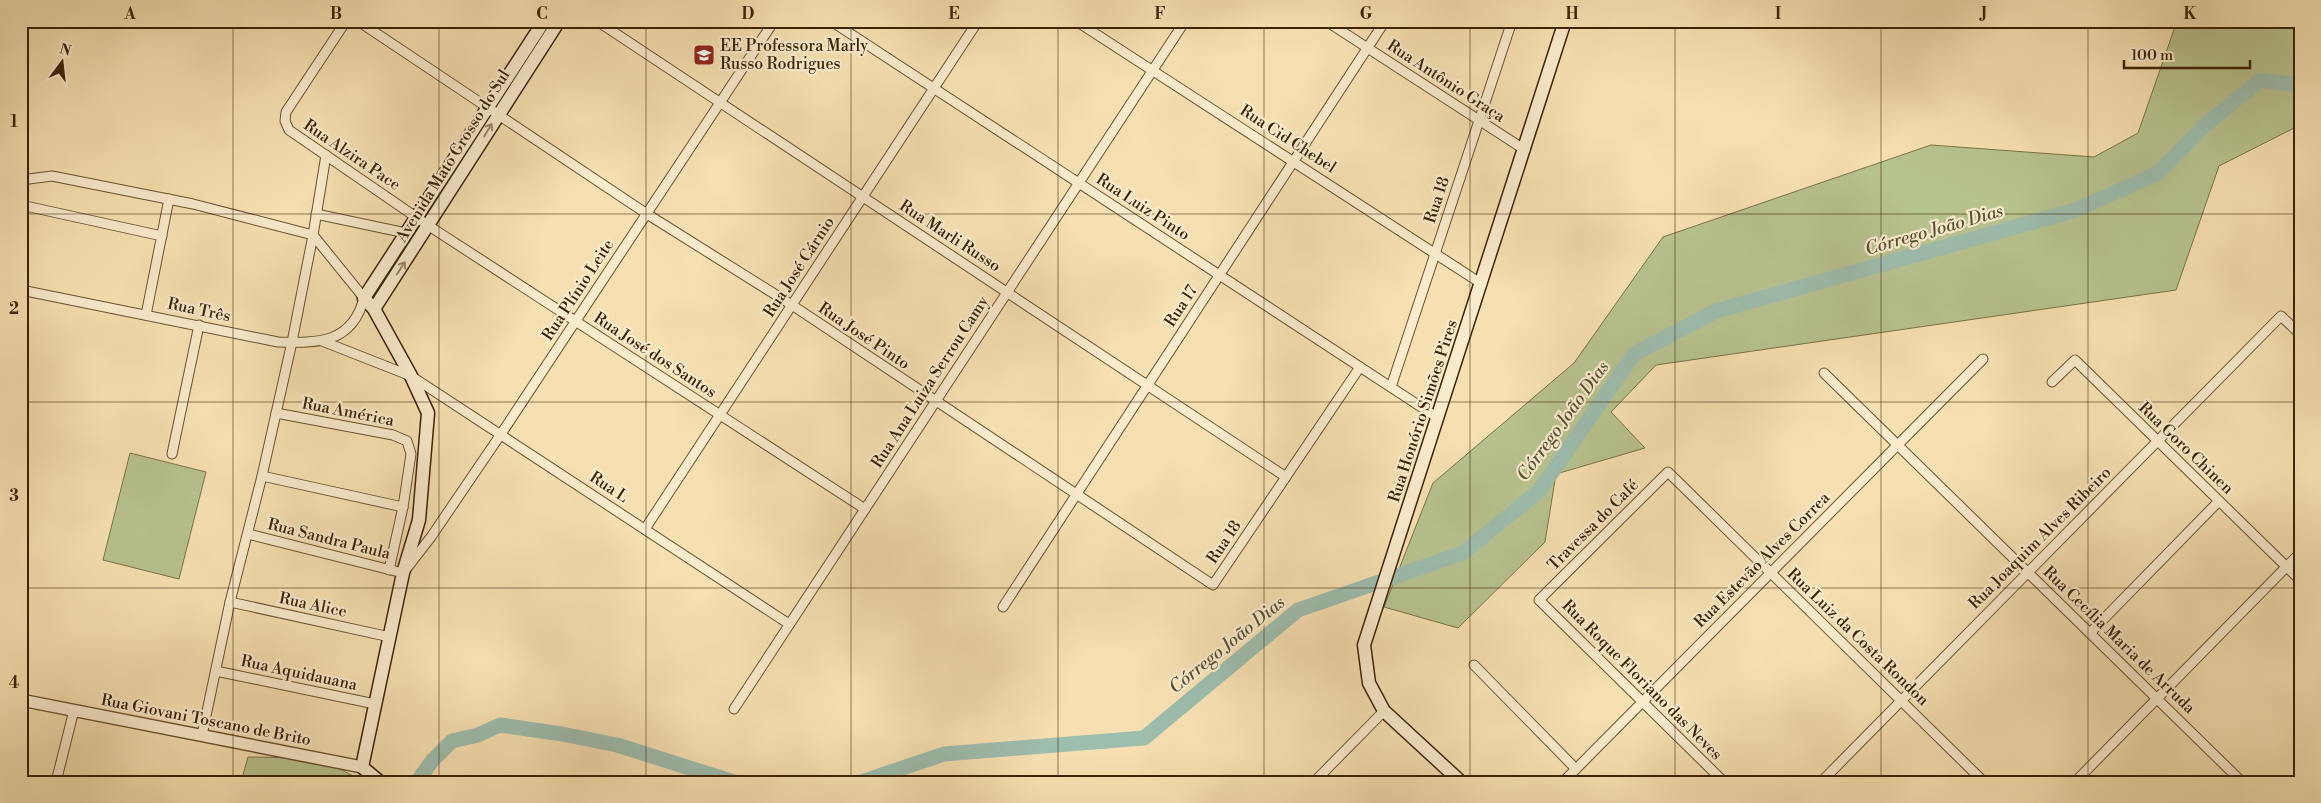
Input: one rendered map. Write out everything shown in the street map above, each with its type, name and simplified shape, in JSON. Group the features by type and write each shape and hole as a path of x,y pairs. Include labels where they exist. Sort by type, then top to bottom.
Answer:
{"main road":[{"name":"Avenida Mato Grosso do Sul","path":"374,309 429,226 544,21"},
{"name":"Avenida Mato Grosso do Sul","path":"364,298 406,233 559,21"},
{"name":"Rua Honório Simões Pires","path":"1461,782 1384,711 1369,683 1364,645 1482,284 1565,21"},
{"path":"362,767 403,574 419,520 428,413 412,376 374,309 364,298"},
{"name":"Rua Giovani Toscano de Brito","path":"362,767 380,782"}],"street":[{"name":"Rua Alzira Pace","path":"346,21 286,112 285,121 289,130 429,226"},
{"name":"Rua José Pinto","path":"358,21 494,110 647,214 792,306 1213,585"},
{"name":"Rua Marli Russo","path":"597,21 1286,476"},
{"name":"Rua Plínio Leite","path":"403,574 431,537 501,434 774,21"},
{"name":"Rua Luiz Pinto","path":"831,21 1438,418"},
{"name":"Rua José Cárnio","path":"645,529 978,21"},
{"name":"Rua Cid Chebel","path":"1076,21 1436,252 1482,284"},
{"name":"Rua Ana Luiza Serrou Camy","path":"734,709 1185,21"},
{"name":"Rua Antônio Graça","path":"1326,21 1525,150"},
{"name":"Rua 17","path":"1003,607 1384,21"},
{"name":"Rua 18","path":"1391,387 1512,21"},
{"path":"202,735 230,602 262,476 292,342 326,155"},
{"path":"21,180 52,176 169,199 313,234 364,298 360,313"},
{"path":"146,314 169,199"},
{"path":"21,204 162,236"},
{"path":"316,214 406,233"},
{"name":"Rua José dos Santos","path":"429,226 865,509"},
{"name":"Rua Três","path":"21,290 278,342 322,341 341,334 354,324 360,313"},
{"path":"360,313 374,309"},
{"name":"Rua Joaquim Alves Ribeiro","path":"1821,782 2281,316 2300,334"},
{"path":"172,454 199,325"},
{"name":"Rua L","path":"322,341 412,376 789,624"},
{"name":"Rua Estevão Alves Correa","path":"1563,782 1983,358"},
{"name":"Rua Goro Chinen","path":"2052,382 2075,360 2300,580"},
{"name":"Rua 18","path":"1213,585 1360,367"},
{"name":"Rua Cecília Maria de Arruda","path":"1824,374 2242,782"},
{"name":"Rua América","path":"276,413 394,435 406,442 411,454 403,507 389,570"},
{"name":"Rua Luiz da Costa Rondon","path":"1668,472 1984,782"},
{"name":"Travessa do Café","path":"1539,600 1668,472"},
{"path":"262,476 403,507"},
{"path":"2090,633 2219,501"},
{"name":"Rua Sandra Paula","path":"248,534 403,574"},
{"path":"2075,782 2300,553"},
{"name":"Rua Roque Floriano das Neves","path":"1539,600 1724,782"},
{"name":"Rua Alice","path":"230,602 390,637"},
{"path":"1474,666 1576,768"},
{"name":"Rua Aquidauana","path":"216,671 375,704"},
{"name":"Rua Giovani Toscano de Brito","path":"21,700 362,767"},
{"path":"56,782 74,710"},
{"path":"1314,782 1384,711"}],"green space":[{"path":"2177,21 2300,21 2300,125 2219,166 2176,290 1656,365 1611,412 1645,448 1556,474 1545,542 1458,628 1384,607 1433,483 1574,363 1663,237 1931,145 2094,157 2138,133"},
{"path":"130,453 206,472 179,579 103,560"},
{"path":"248,757 320,758 364,782 241,782"}],"waterway":[{"name":"Córrego João Dias","path":"861,782 944,754 1144,738 1298,610 1463,553 1539,491 1634,354 1716,311 2076,210 2158,173 2204,126 2260,80 2300,85"},
{"name":"Córrego João Dias","path":"417,782 432,761 452,741 478,735 500,725 562,734 617,745 734,782"}],"place":[{"name":"EE Professora Marly Russo Rodrigues","path":"704,55"}]}
